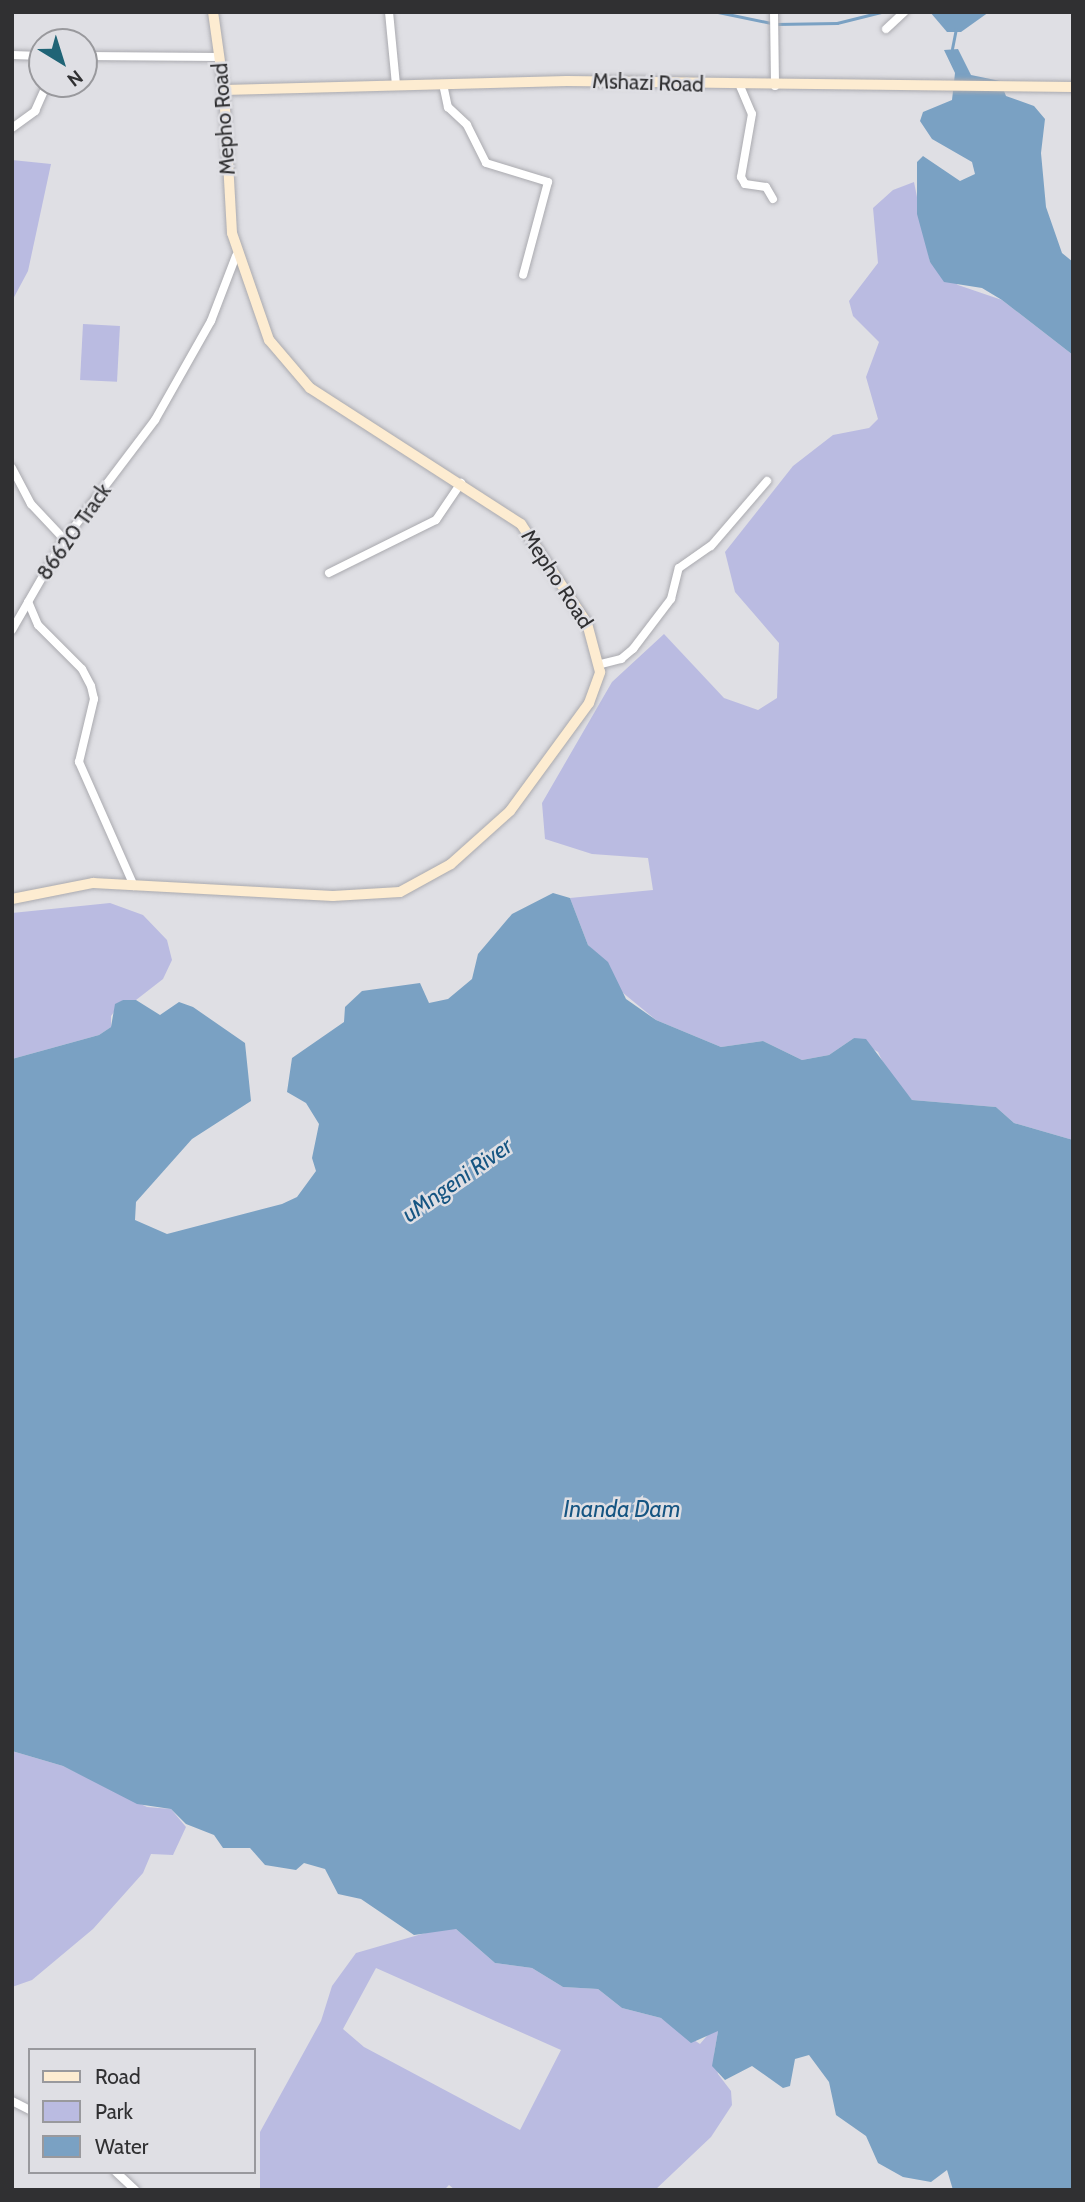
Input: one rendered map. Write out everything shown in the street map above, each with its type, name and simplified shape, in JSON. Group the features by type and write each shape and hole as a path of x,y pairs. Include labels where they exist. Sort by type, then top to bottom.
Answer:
{"street":[{"name":"Mepho Road","path":"213,12 224,90 236,256 269,340 310,388 505,510 530,535 587,623 601,664"},
{"path":"389,12 396,85"},
{"path":"774,12 775,86"},
{"path":"886,29 904,12"},
{"path":"98,56 220,57"},
{"name":"Mshazi Road","path":"224,90 396,85 1073,87"},
{"path":"443,85 448,107 467,125 485,163 548,182 523,275"},
{"path":"740,86 752,114 742,181 766,187 773,199"},
{"path":"12,128 35,111 41,98"},
{"name":"86620 Track","path":"134,886 79,762 94,699 91,686 82,669 38,625 28,602 64,540 155,420 212,321 236,256"},
{"path":"12,468 31,504 64,540"},
{"path":"12,899 60,886 134,886 369,897 423,883 451,864 525,793 589,703 601,664 621,659 633,649 671,599 679,568 711,546 767,481"},
{"path":"329,573 436,520 461,483"},
{"path":"12,630 28,602"},
{"path":"12,2101 28,2109"},
{"path":"118,2174 135,2190"}],"green space":[{"path":"12,160 51,164 28,271 12,301"},
{"path":"914,182 930,262 958,285 1002,300 1073,355 1073,1140 1014,1123 996,1107 912,1100 887,1071 878,1052 854,1038 829,1055 802,1060 763,1041 721,1047 656,1020 617,988 610,967 588,945 570,898 653,890 648,858 592,854 545,839 542,803 612,682 664,634 724,698 758,710 777,698 779,643 735,592 725,552 793,466 833,435 869,428 878,419 866,377 879,342 853,316 849,301 878,263 873,208 893,190"},
{"path":"83,324 120,326 117,382 80,380"},
{"path":"110,903 143,915 167,940 172,960 163,979 136,1000 123,1000 111,1016 111,1027 99,1035 12,1059 12,913"},
{"path":"12,1751 63,1766 147,1807 171,1809 186,1827 173,1855 151,1854 143,1873 93,1929 32,1980 12,1987"},
{"path":"446,1927 456,1929 495,1963 532,1968 563,1987 598,1989 622,2008 661,2018 700,2044 712,2030 718,2031 714,2055 718,2074 731,2091 732,2105 711,2137 655,2190 455,2190 449,2185 444,2190 260,2190 260,2132 321,2021 332,1986 356,1953","holes":["376,1968 561,2050 520,2130 364,2047 343,2029"]}],"water":[{"path":"930,12 989,12 961,32 947,32"},
{"path":"958,49 971,75 1000,81 1006,96 1034,106 1045,119 1041,153 1046,207 1062,253 1073,262 1073,355 1002,300 982,288 944,282 930,262 917,214 917,162 923,156 960,181 975,174 972,162 932,139 920,121 923,112 952,100 955,73 944,50"},
{"name":"Inanda Dam","path":"553,893 570,898 588,945 608,962 626,999 656,1020 721,1047 763,1041 802,1060 829,1055 854,1038 866,1039 912,1100 996,1107 1014,1123 1073,1140 1073,2190 953,2190 947,2170 931,2182 903,2177 878,2163 866,2136 836,2115 829,2082 809,2055 795,2059 790,2086 783,2088 752,2066 725,2080 712,2066 718,2031 691,2043 661,2018 622,2008 598,1989 563,1987 532,1968 495,1963 456,1929 414,1935 361,1899 338,1894 325,1869 304,1863 296,1870 265,1865 250,1848 223,1848 214,1835 186,1824 171,1809 137,1804 63,1766 12,1751 12,1059 99,1035 111,1027 115,1004 123,1000 136,1000 160,1015 179,1002 193,1007 245,1043 251,1101 192,1139 136,1202 135,1220 167,1234 282,1204 297,1197 316,1171 312,1158 319,1124 306,1103 287,1092 292,1058 344,1022 345,1007 362,991 420,983 429,1003 448,999 472,979 478,954 512,914"}],"waterway":[{"path":"718,12 776,24 837,23 881,12"},
{"path":"952,49 956,29"}],"water label":[{"name":"uMngeni River","path":"457,1180"}]}
